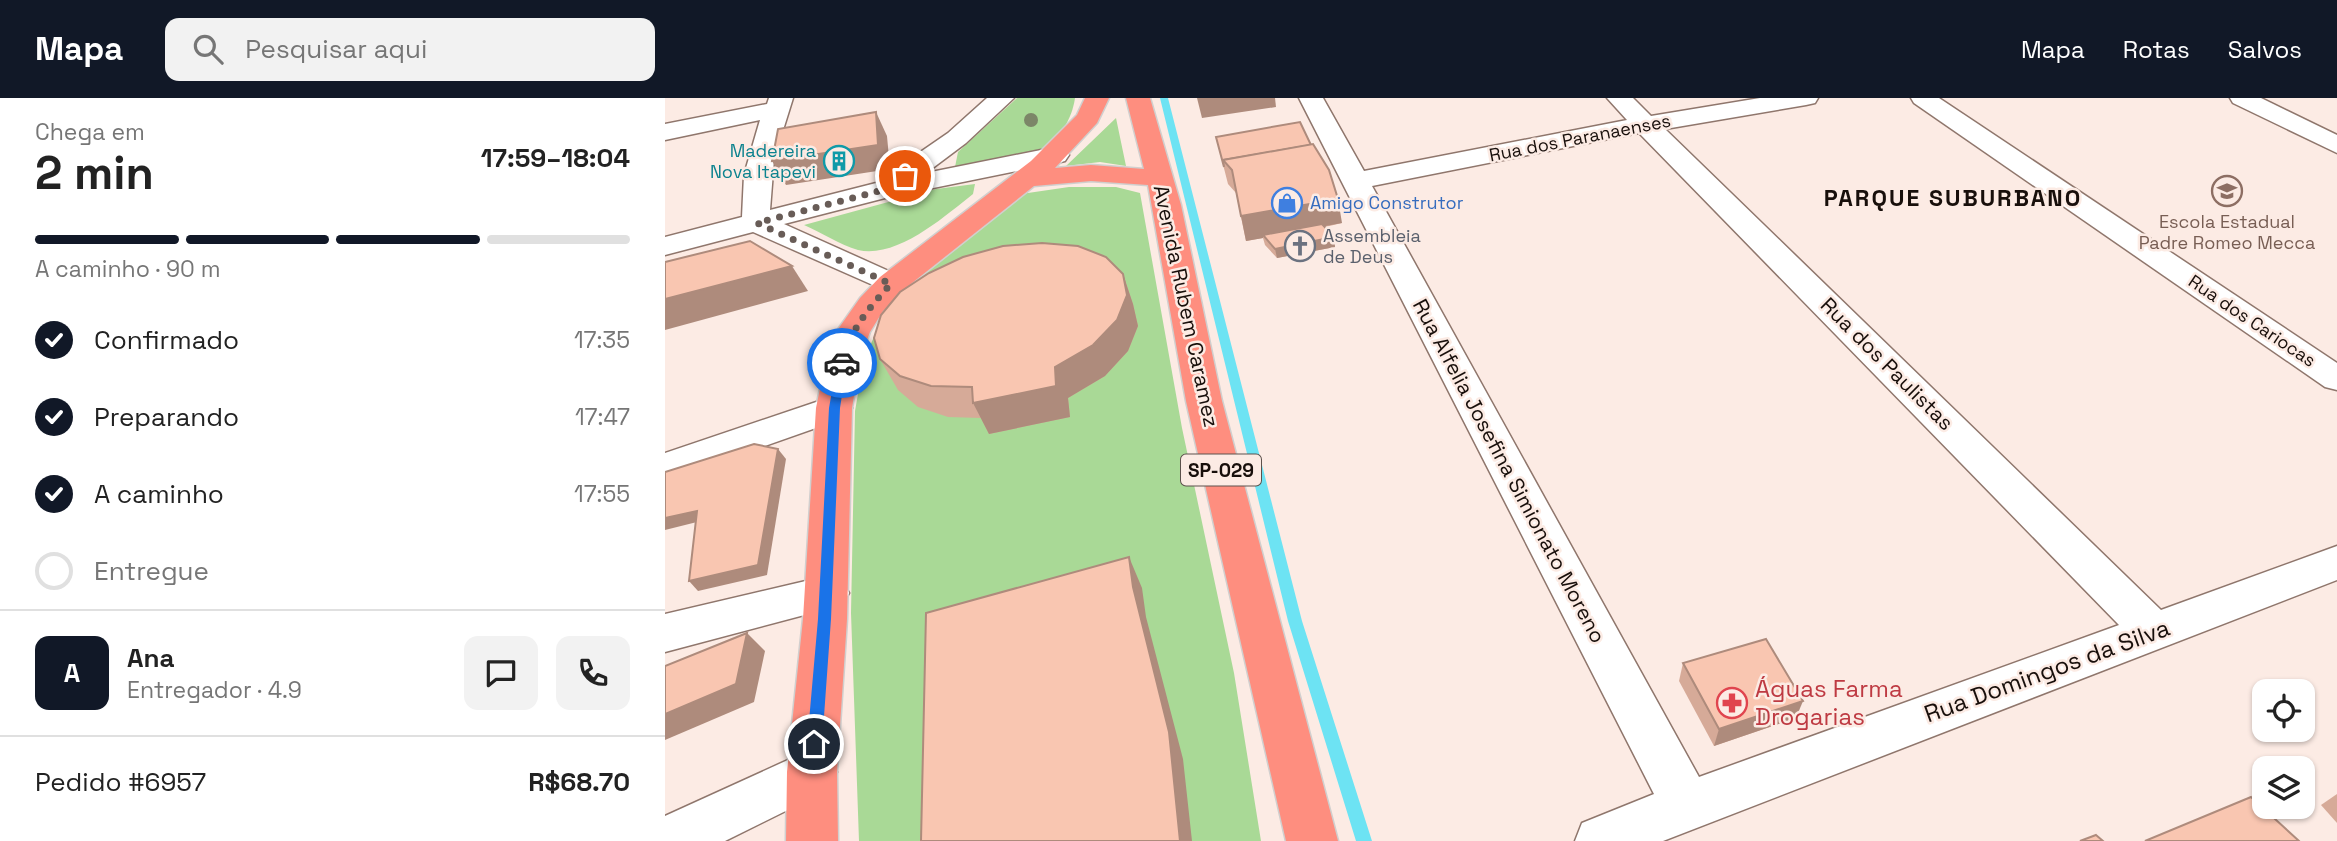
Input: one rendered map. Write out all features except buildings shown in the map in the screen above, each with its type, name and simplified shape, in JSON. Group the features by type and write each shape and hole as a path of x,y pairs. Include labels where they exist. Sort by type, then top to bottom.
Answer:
{"highway":[{"path":"812,841 812,772 827,593 835,408 842,359 853,332 871,305 891,284 1055,155 1083,125 1097,98"},
{"name":"Avenida Rubem Caramez","path":"1138,98 1160,178 1204,401 1312,841"},
{"path":"1024,179 1100,173 1160,178"}],"street":[{"path":"887,189 957,138 1002,98"},
{"name":"Rua Alfelia Josefina Simionato Moreno","path":"1311,98 1687,806"},
{"name":"Rua dos Paulistas","path":"1619,98 2154,631"},
{"name":"Rua dos Paranaenses","path":"1355,181 1646,124 1806,98"},
{"name":"Rua dos Cariocas","path":"1923,98 2337,379"},
{"path":"2242,98 2337,145"},
{"path":"757,223 753,197 761,158 779,104"},
{"path":"665,132 779,104"},
{"path":"665,246 887,189 1055,155"},
{"path":"757,223 891,284"},
{"path":"665,467 835,408"},
{"name":"Rua Domingos da Silva","path":"1601,841 1687,806 2337,564"},
{"path":"665,633 827,593"},
{"path":"670,841 812,772"}],"green space":[{"path":"1017,98 1075,98 1064,128 1048,145 1041,149 955,167 958,152"},
{"path":"1116,118 1126,166 1100,162 1066,166"},
{"path":"975,184 973,194 935,224 888,248 858,250 804,225 936,189"},
{"path":"1069,187 1116,187 1140,193 1182,428 1234,673 1261,841 859,841 851,613 855,411 864,360 879,325 911,283 1021,194"}],"waterway":[{"path":"1164,98 1295,621 1364,841"}],"way so far":[{"path":"842,363 853,332 871,305 891,284 757,223 887,189 905,176"}],"place":[{"name":"Madereira Nova Itapevi","path":"839,161"},
{"name":"Escola Estadual Padre Romeo Mecca","path":"2227,191"},
{"name":"Amigo Construtor","path":"1287,203"},
{"name":"Assembleia de Deus","path":"1300,246"},
{"name":"Águas Farma Drogarias","path":"1732,703"}],"district":[{"name":"PARQUE SUBURBANO","path":"1953,198"}],"route":[{"path":"814,744 825,619 835,408 842,363"}]}
